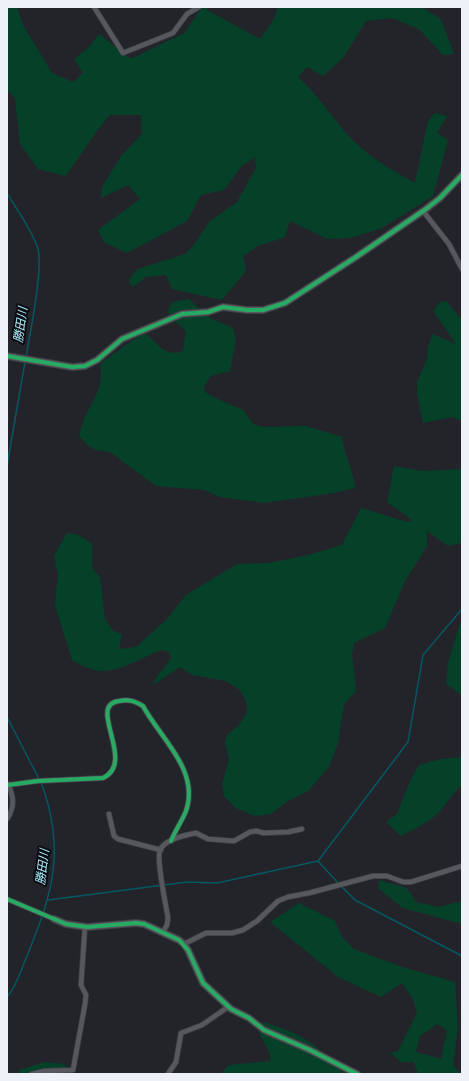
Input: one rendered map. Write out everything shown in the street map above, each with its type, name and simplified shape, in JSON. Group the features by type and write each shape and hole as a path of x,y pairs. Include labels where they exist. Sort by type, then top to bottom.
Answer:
{"street":[{"path":"94,7 123,53 172,33 187,14 200,7"},
{"path":"7,356 72,367 85,366 97,360 122,339 175,316 208,312 223,307 247,310 274,307 285,303 423,211 440,198 462,175"},
{"path":"423,211 449,244 462,269"},
{"path":"7,819 11,813 13,799 8,784 103,778 108,776 116,756 115,744 106,718 108,709 117,701 130,700 137,702 142,706 180,760 187,780 188,797 186,811 171,841 161,850 159,858 168,918 167,925 163,932"},
{"path":"109,814 114,836 118,839 161,850"},
{"path":"171,841 196,833 208,839 234,841 250,832 288,832 302,829"},
{"path":"184,944 206,933 232,933 242,930 257,921 278,901 288,897 373,876 387,876 403,882 411,882 462,866"},
{"path":"7,899 66,924 85,926 136,923 144,924 163,932 184,944 203,984 228,1006 250,1018 264,1030 310,1050 357,1074"},
{"path":"32,1074 44,1071 73,1070 86,995 81,985 85,926"},
{"path":"168,1074 176,1062 181,1033 202,1025 228,1006"}],"green space":[{"path":"7,7 17,7 23,25 52,73 73,82 83,73 74,59 88,48 99,34 131,59 184,33 201,9 199,7 208,7 207,10 260,39 274,19 278,7 421,7 441,19 454,54 443,55 419,29 392,18 366,21 343,58 323,76 307,67 298,77 317,97 353,141 369,155 415,183 428,121 435,113 447,116 437,133 448,140 433,196 382,228 351,238 327,239 290,221 285,237 258,246 243,256 246,271 222,300 172,289 166,275 146,277 133,287 129,282 130,278 138,269 185,254 193,246 210,221 237,202 256,168 255,157 241,167 224,190 201,195 187,221 127,253 105,243 98,230 140,199 128,185 101,198 102,187 121,156 142,134 141,115 110,115 65,176 38,169 20,144 15,98 7,90"},
{"path":"189,299 210,318 233,328 236,339 230,371 211,376 204,387 205,392 243,410 253,424 263,427 306,426 342,437 353,475 355,488 334,493 264,503 220,497 204,490 156,486 110,452 96,450 86,444 79,436 85,417 100,385 100,364 144,333 166,351 176,353 183,351 186,331 170,316 168,311 172,302"},
{"path":"446,301 462,320 462,421 452,417 423,423 417,394 417,382 427,359 428,346 433,334 456,344 433,311 440,302"},
{"path":"394,466 422,471 462,469 462,543 448,546 427,531 427,546 405,581 385,628 354,643 352,654 356,691 344,704 338,743 329,767 308,791 288,801 271,814 255,816 236,808 224,796 222,784 229,759 225,743 227,735 239,725 247,712 246,701 240,690 226,681 192,675 180,667 153,685 156,678 171,658 169,652 161,650 117,669 102,671 83,666 72,660 55,605 58,574 54,556 67,533 79,535 92,544 92,568 100,577 105,619 113,631 122,634 119,649 136,647 167,619 186,595 237,564 269,563 308,555 342,545 361,508 407,522 412,520 387,502"},
{"path":"462,623 462,695 446,684 448,663 459,626"},
{"path":"462,757 462,785 436,815 401,836 386,822 397,814 411,779 419,765 441,759"},
{"path":"379,880 407,888 416,902 439,907 462,901 462,924 403,908 378,888"},
{"path":"299,903 335,921 342,937 354,949 402,967 455,982 458,1027 453,1065 461,1074 418,1074 414,1062 401,1062 390,1053 398,1051 417,1013 413,999 402,983 381,997 338,977 270,922","holes":["437,1024 447,1030 441,1059 416,1052 420,1036"]},
{"path":"263,1022 299,1035 327,1055 345,1074 220,1074 229,1065 270,1061 268,1048 258,1029"},
{"path":"44,1062 64,1064 76,1074 18,1074 19,1070"}],"waterway":[{"name":"勝田川","path":"7,193 29,228 38,249 39,272 26,358"},
{"name":"勝田川","path":"7,466 25,362"},
{"path":"48,900 187,882 217,883 318,861 408,742 423,655 462,609"},
{"name":"勝田川","path":"7,717 39,779"},
{"name":"勝田川","path":"7,997 16,983 44,911 53,870 53,829 49,806 41,782"},
{"path":"318,861 338,883"},
{"path":"341,886 355,900 462,956"}],"cycle path":[{"path":"7,356 72,367 85,366 97,360 122,339 182,314 208,312 223,307 263,310 285,303 426,209 440,198 462,175"},
{"path":"8,785 38,781 103,778 112,770 115,760 107,712 110,705 119,701 129,700 135,702 143,706 168,742 183,768 188,782 189,796 186,811 171,841"},
{"path":"7,899 66,924 87,927 136,923 144,924 179,940 188,950 203,983 231,1009 249,1018 264,1030 310,1050 357,1074"}]}
